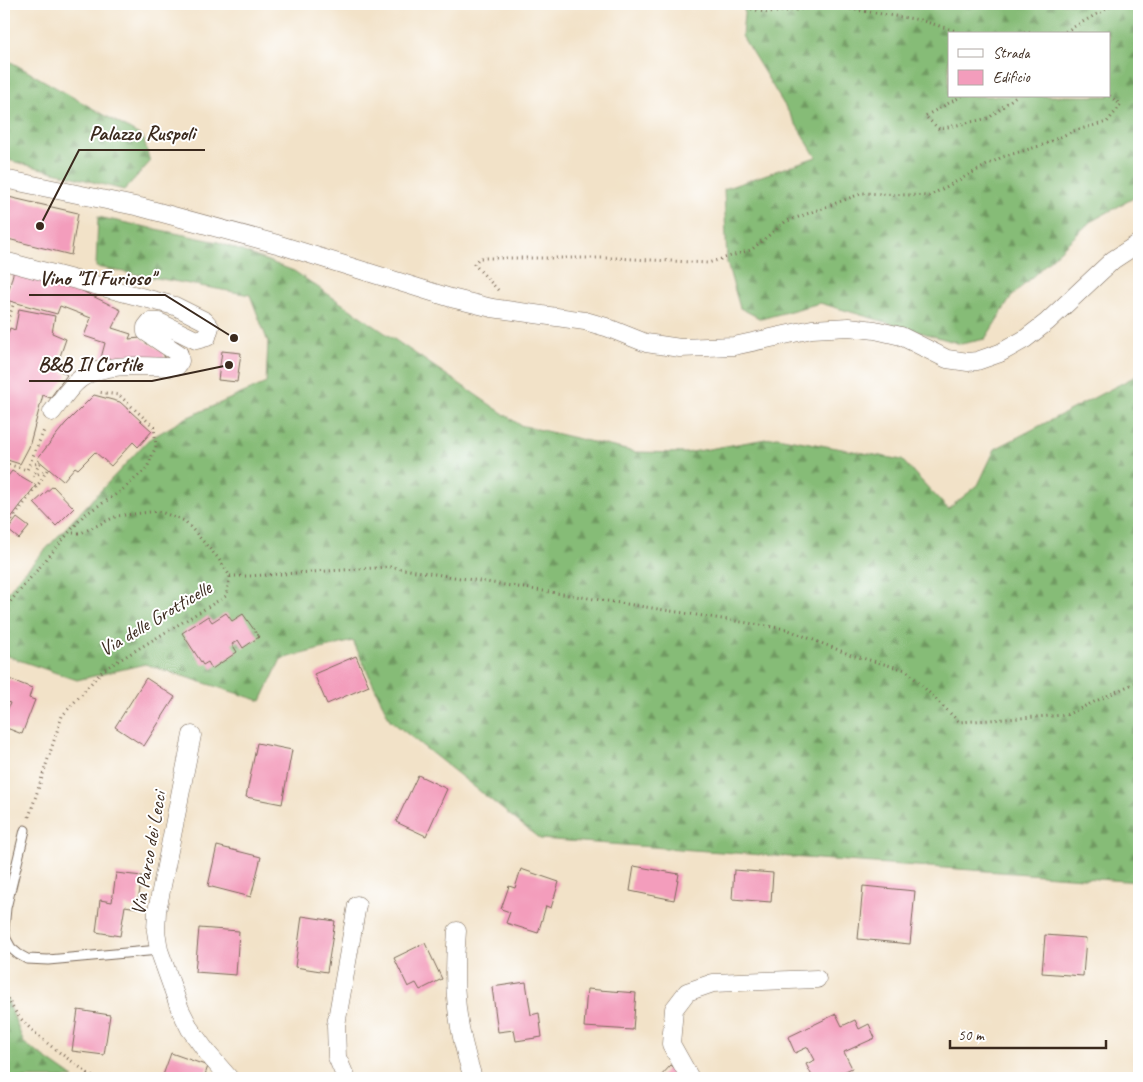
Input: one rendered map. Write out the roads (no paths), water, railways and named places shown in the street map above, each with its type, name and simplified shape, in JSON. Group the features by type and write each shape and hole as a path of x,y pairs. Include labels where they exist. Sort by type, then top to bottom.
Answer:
{"street":[{"path":"4,179 140,207 277,244 451,298 492,308 596,324 635,340 680,348 717,348 751,343 812,329 849,327 884,331 916,343 947,359 968,362 989,358 1025,340 1048,322 1108,264 1139,243"},
{"path":"4,261 175,306 205,321 210,327 207,337 196,340 159,322 150,322 146,327 146,332 178,354 180,361 177,366 109,368 90,373 79,380 52,412"},
{"name":"Via Parco dei Lecci","path":"192,735 157,911 156,932 159,950 186,1023 209,1055 229,1078"},
{"path":"346,1078 337,1057 336,1025 357,905"},
{"path":"457,931 454,970 455,996 461,1036 473,1078"},
{"path":"690,1078 671,1044 674,1010 687,992 713,983 818,979"}],"lane":[{"path":"25,830 6,908 4,929 6,939 11,948 27,959 48,960 159,950"}],"place":[{"name":"Palazzo Ruspoli","path":"40,226"},
{"name":"Vino \"Il Furioso\"","path":"234,338"},
{"name":"B&B Il Cortile","path":"229,365"}]}
